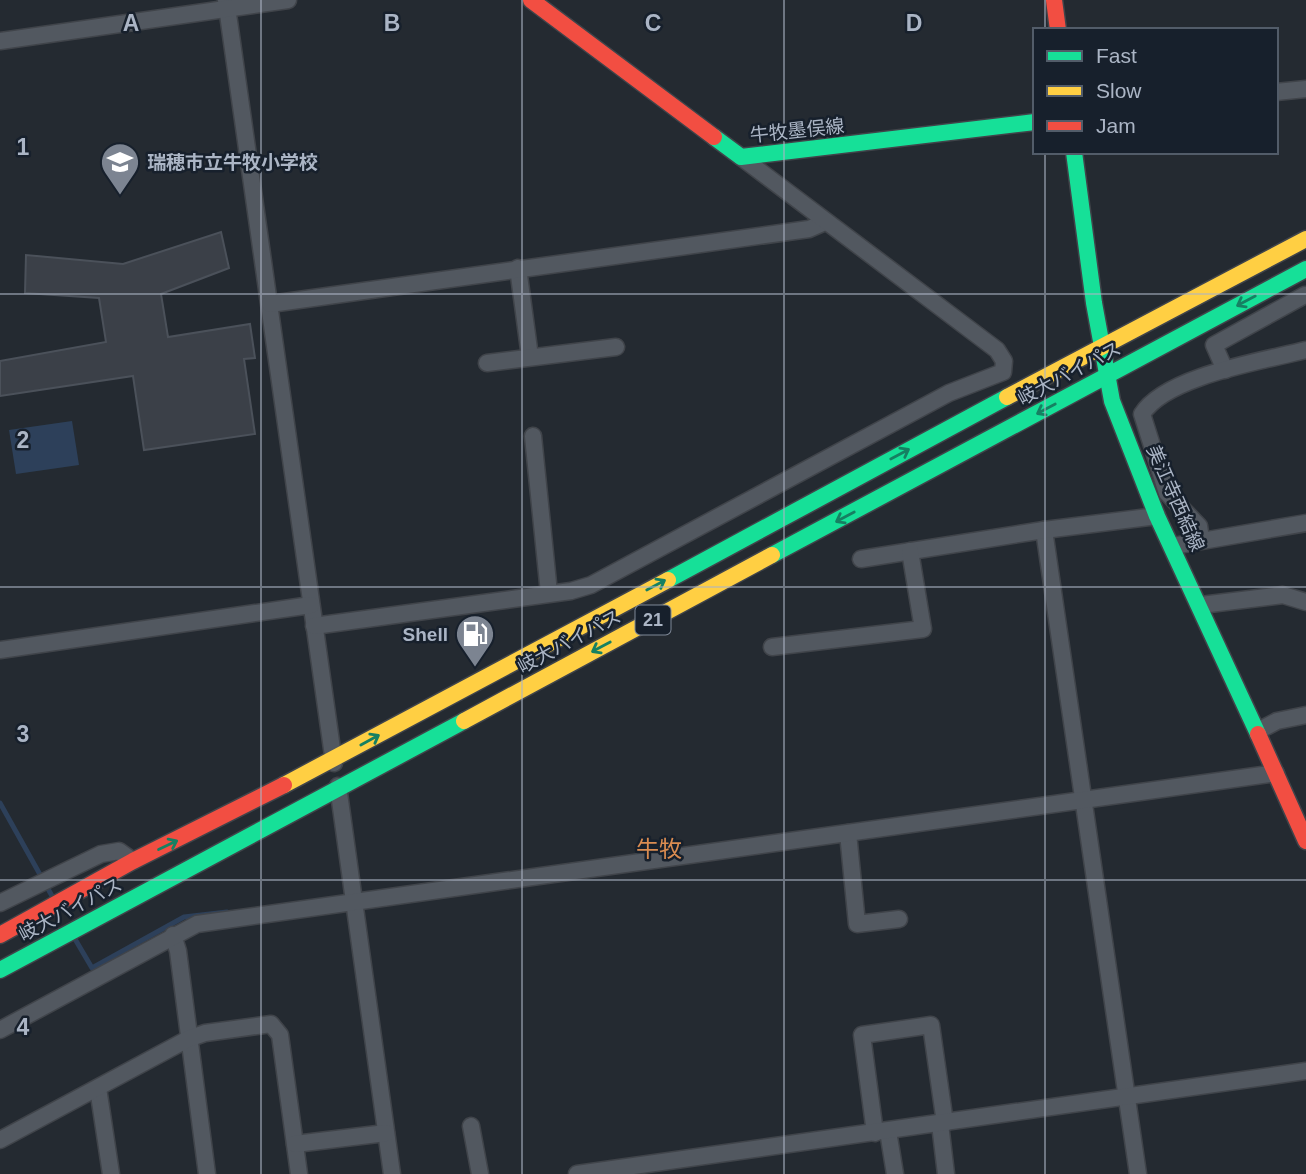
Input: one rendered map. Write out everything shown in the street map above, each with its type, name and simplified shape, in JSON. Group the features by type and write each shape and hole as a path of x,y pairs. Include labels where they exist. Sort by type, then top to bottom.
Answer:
{"main road":[{"name":"牛牧墨俣線","path":"531,0 741,157 1033,122"},
{"path":"1054,0 1058,28"},
{"name":"美江寺西結線","path":"1074,154 1112,401 1157,516 1201,605 1306,841"},
{"name":"岐大バイパス","path":"0,935 133,861 334,760 1306,239"},
{"name":"岐大バイパス","path":"0,970 1306,269"}],"street":[{"path":"0,41 226,4 288,0"},
{"path":"226,4 392,1174"},
{"path":"1278,93 1306,89"},
{"path":"314,626 591,585 949,393 1003,372 1004,362 997,350 741,157"},
{"path":"270,304 809,229 825,222"},
{"path":"518,268 530,357"},
{"path":"1225,370 1214,345 1306,296"},
{"path":"487,363 615,347"},
{"path":"1201,539 1199,526 1167,493 1142,414 1148,404 1169,392 1225,370 1306,350"},
{"path":"537,441 549,593"},
{"path":"862,559 1044,530 1157,516"},
{"path":"1173,546 1201,539 1306,523"},
{"path":"1044,530 1138,1174"},
{"path":"772,647 923,629 910,551"},
{"path":"1201,605 1283,595 1306,602"},
{"path":"0,650 312,605"},
{"path":"1258,731 1277,721 1306,715"},
{"path":"0,1030 197,924 1276,774"},
{"path":"848,833 857,924 899,919"},
{"path":"0,903 101,854 120,851 133,861"},
{"path":"173,935 178,951 207,1174"},
{"path":"0,1140 188,1039 205,1033 271,1024 280,1035 299,1174"},
{"path":"895,1174 881,1132 862,1035 931,1025 946,1174"},
{"path":"577,1174 1126,1098 1306,1070"},
{"path":"98,1088 111,1174"},
{"path":"471,1126 480,1174"},
{"path":"295,1144 386,1133"}],"water":[{"path":"72,421 79,465 16,474 9,430"}],"building":[{"path":"221,232 229,268 161,294 168,337 250,324 255,358 244,359 255,434 144,450 133,376 0,396 0,361 106,342 99,298 25,293 26,255 123,264"}],"waterway":[{"path":"0,803 52,896"},
{"path":"75,939 92,968 184,917 227,912"}],"traffic: fast":[{"path":"714,137 741,157 1033,122"},
{"path":"1074,154 1094,303 1112,401 1157,516 1258,734"},
{"path":"772,555 1306,269"},
{"path":"668,580 1007,397"},
{"path":"0,970 464,721"}],"traffic: slow":[{"path":"1007,397 1306,239"},
{"path":"464,721 772,555"},
{"path":"284,785 668,580"}],"traffic: jam":[{"path":"531,0 714,137"},
{"path":"1054,0 1058,28"},
{"path":"1258,734 1306,841"},
{"path":"0,935 133,861 284,785"}],"place":[{"name":"瑞穂市立牛牧小学校","path":"120,196"},
{"name":"Shell","path":"475,668"}],"district":[{"name":"牛牧","path":"659,849"}]}
